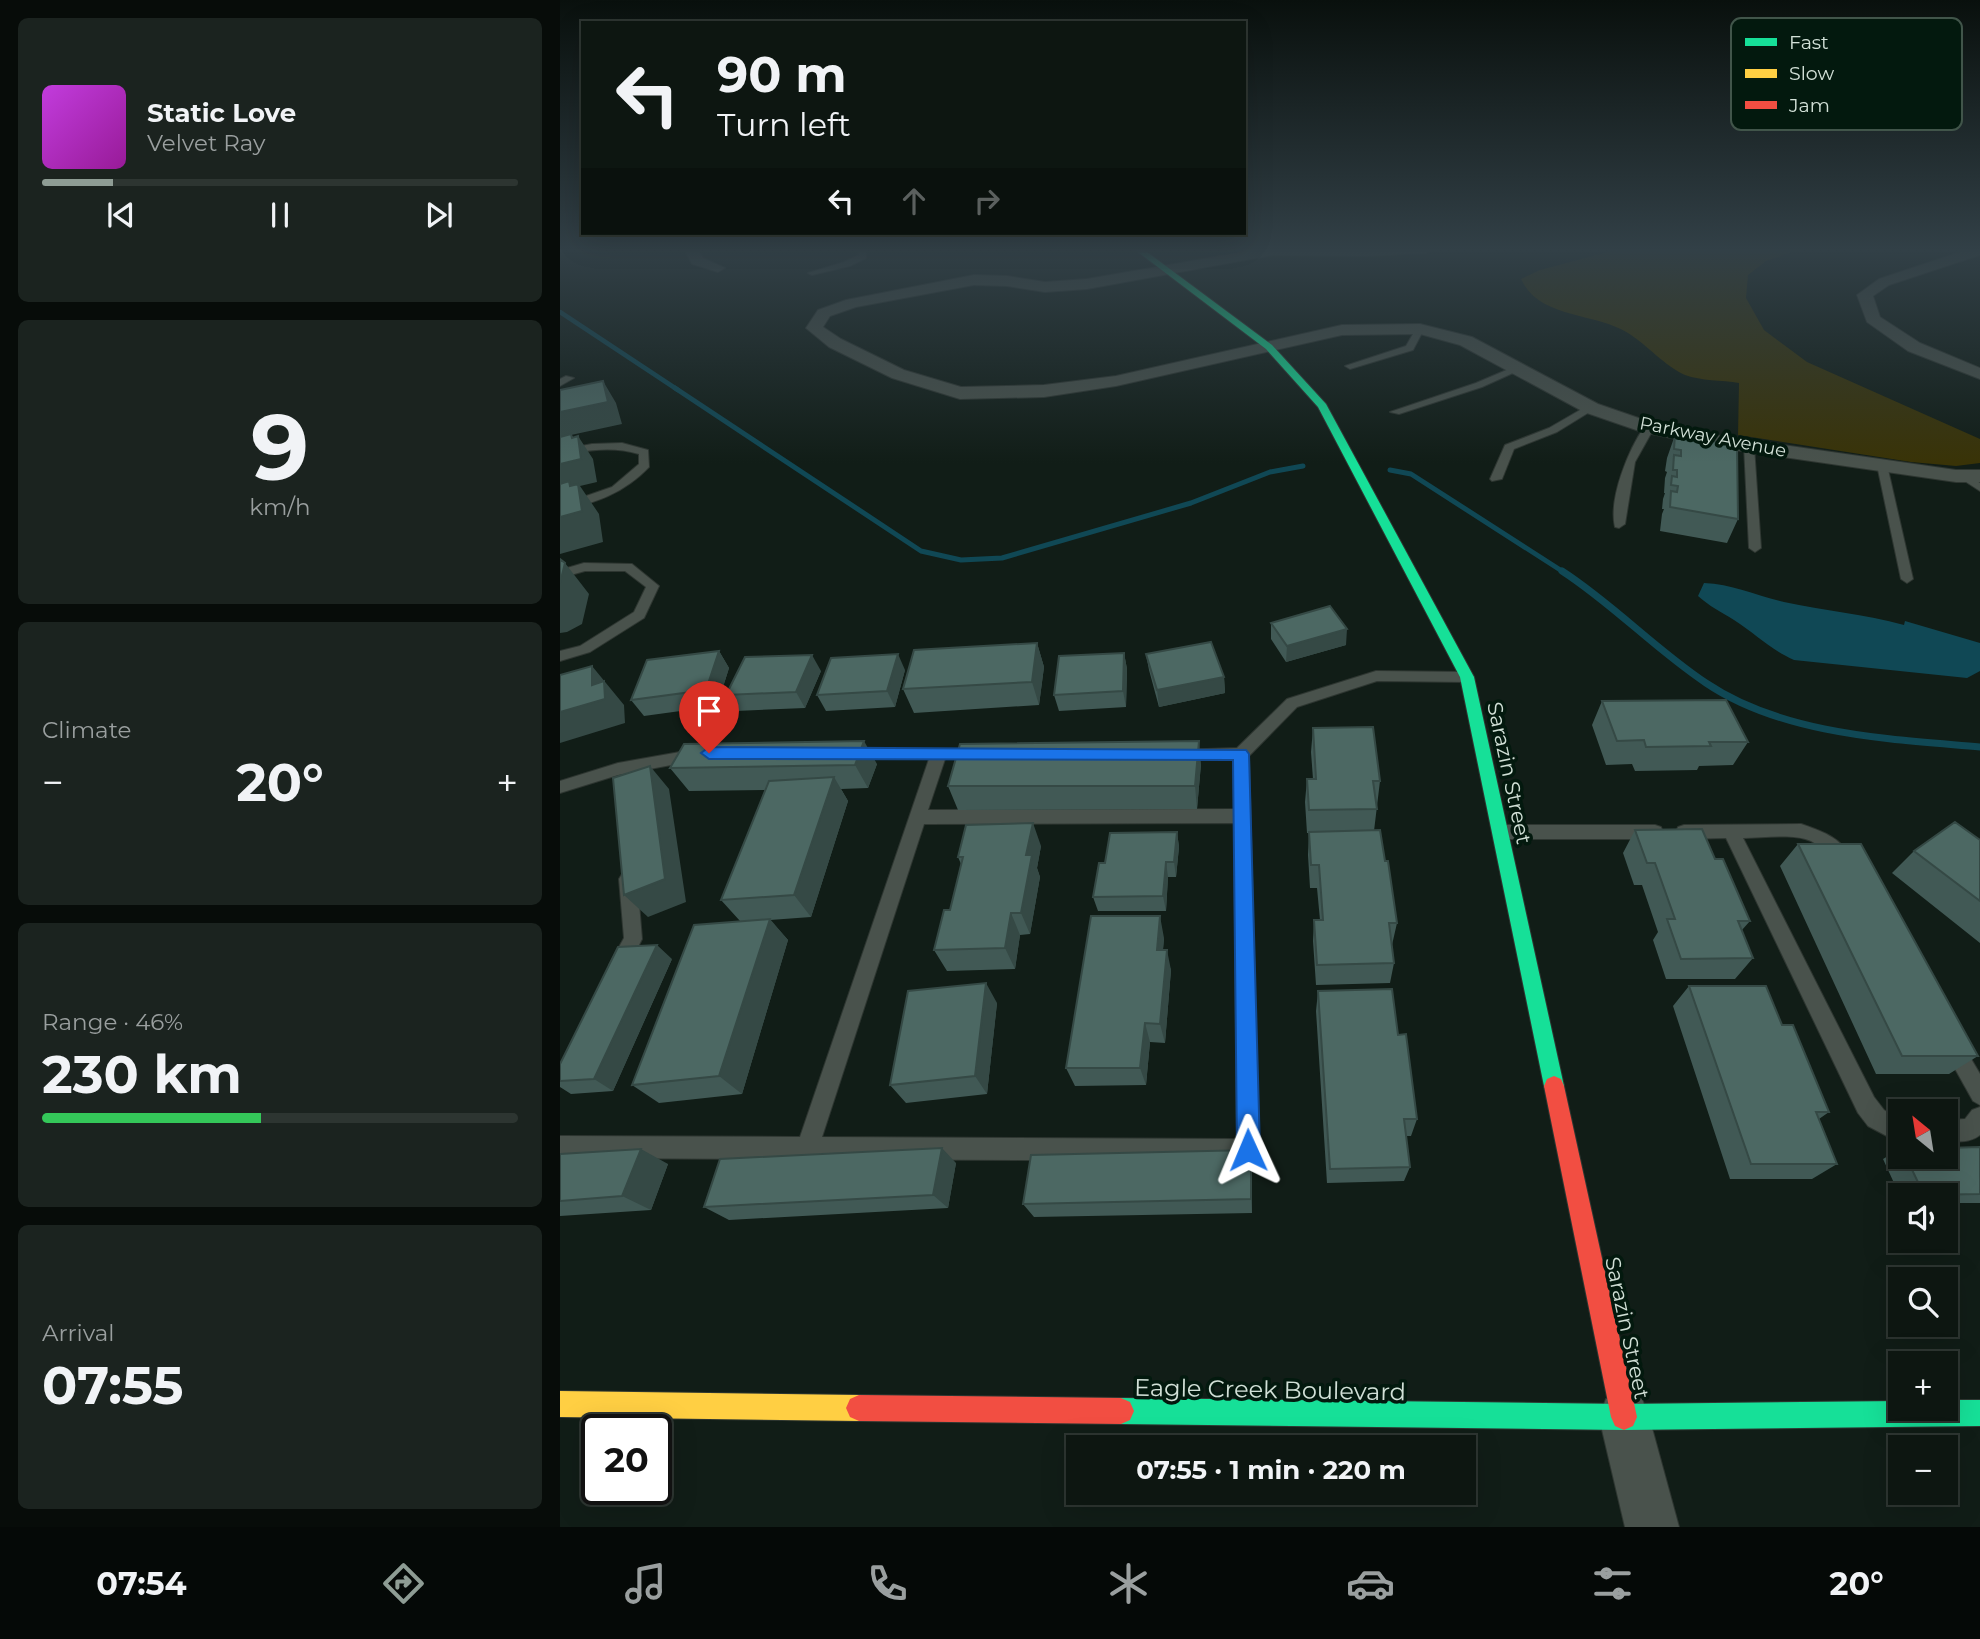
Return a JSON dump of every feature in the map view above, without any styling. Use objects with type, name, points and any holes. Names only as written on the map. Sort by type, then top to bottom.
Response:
[{"type":"street","name":"Parkway Avenue","points":[[819,320],[814,328],[835,342],[898,374],[960,393],[1044,391],[1115,381],[1342,330],[1420,329],[1466,341],[1591,408],[1649,428],[1749,446],[1972,476]]},
{"type":"street","name":"Sarazin Street","points":[[1234,320],[1269,347],[1322,406],[1467,677],[1624,1417]]},
{"type":"street","points":[[1875,320],[1914,347],[1980,374]]},
{"type":"street","name":"Eagle Creek Boulevard","points":[[560,1404],[1624,1417],[1980,1413]]},
{"type":"street","points":[[1624,1417],[1652,1527]]},
{"type":"lane","points":[[1350,366],[1410,348],[1420,329]]},
{"type":"lane","points":[[1395,412],[1479,385],[1520,368]]},
{"type":"lane","points":[[1496,479],[1509,447],[1513,444],[1560,427],[1591,408]]},
{"type":"lane","points":[[1619,524],[1629,460],[1636,444],[1649,428]]},
{"type":"lane","points":[[560,453],[621,444],[644,452],[645,465],[629,482],[612,493],[560,508]]},
{"type":"lane","points":[[1749,446],[1755,548]]},
{"type":"lane","points":[[1882,465],[1907,579]]},
{"type":"lane","points":[[1972,476],[1980,488]]},
{"type":"lane","points":[[560,574],[584,568],[628,567],[653,586],[639,615],[584,649],[560,656]]},
{"type":"lane","points":[[1158,754],[1241,754],[1292,703],[1376,676],[1467,677]]},
{"type":"lane","points":[[560,787],[709,753]]},
{"type":"lane","points":[[831,753],[994,753]]},
{"type":"lane","points":[[807,1148],[939,753]]},
{"type":"lane","points":[[560,1147],[1248,1150],[1241,754]]},
{"type":"lane","points":[[919,817],[1242,816]]},
{"type":"lane","points":[[1731,831],[1866,1105],[1876,1118],[1888,1125]]},
{"type":"lane","points":[[1500,832],[1801,831],[1819,837],[1838,851],[1851,874]]},
{"type":"lane","points":[[609,986],[633,939],[626,860]]},
{"type":"lane","points":[[1946,1036],[1980,1094]]},
{"type":"lane","points":[[1958,1130],[1970,1130],[1980,1118]]},
{"type":"shaded area","points":[[1597,320],[1759,320],[1764,330],[1807,362],[1980,439],[1980,463],[1956,466],[1911,462],[1738,435],[1739,383],[1685,375],[1628,333]]},
{"type":"water","points":[[1704,583],[1784,602],[1904,625],[1905,621],[1980,643],[1980,671],[1967,678],[1794,660],[1702,600],[1698,596]]},
{"type":"building","points":[[603,381],[608,402],[560,412],[560,390]]},
{"type":"building","points":[[571,434],[572,438],[578,436],[581,459],[560,464],[560,437]]},
{"type":"building","points":[[1675,435],[1737,445],[1738,519],[1670,507],[1671,491],[1677,492],[1678,486],[1671,485],[1672,476],[1677,477],[1677,470],[1673,470],[1674,455],[1681,456],[1681,450],[1674,449]]},
{"type":"building","points":[[569,481],[570,486],[578,484],[582,511],[560,517],[560,484]]},
{"type":"building","points":[[560,559],[565,563],[560,583]]},
{"type":"building","points":[[1330,606],[1347,629],[1287,646],[1271,623]]},
{"type":"building","points":[[1211,642],[1224,677],[1157,690],[1146,654]]},
{"type":"building","points":[[1037,643],[1032,682],[903,689],[914,650]]},
{"type":"building","points":[[719,651],[706,690],[631,700],[647,660]]},
{"type":"building","points":[[1124,653],[1123,691],[1054,695],[1059,656]]},
{"type":"building","points":[[898,654],[887,691],[817,695],[831,658]]},
{"type":"building","points":[[812,655],[796,692],[726,695],[745,657]]},
{"type":"building","points":[[592,666],[592,685],[604,681],[605,699],[560,712],[560,675]]},
{"type":"building","points":[[1726,700],[1748,742],[1709,742],[1711,746],[1646,747],[1644,740],[1617,741],[1602,701]]},
{"type":"building","points":[[1373,727],[1380,781],[1373,781],[1377,809],[1309,810],[1307,779],[1316,779],[1313,728]]},
{"type":"building","points":[[864,741],[855,765],[670,768],[684,744]]},
{"type":"building","points":[[1199,741],[1195,786],[948,786],[960,744]]},
{"type":"building","points":[[650,766],[665,879],[624,895],[613,778]]},
{"type":"building","points":[[834,777],[794,895],[721,900],[769,781]]},
{"type":"building","points":[[1955,822],[1980,840],[1980,901],[1914,851]]},
{"type":"building","points":[[1033,823],[1026,855],[1032,855],[1021,913],[1011,913],[1005,948],[934,950],[944,910],[950,910],[963,857],[958,857],[966,825]]},
{"type":"building","points":[[1702,829],[1715,859],[1723,859],[1750,921],[1738,921],[1753,958],[1681,959],[1667,919],[1675,919],[1655,863],[1647,863],[1635,830]]},
{"type":"building","points":[[1380,830],[1385,861],[1388,861],[1397,923],[1389,923],[1394,963],[1317,965],[1314,920],[1323,920],[1319,865],[1311,865],[1309,832]]},
{"type":"building","points":[[1177,832],[1174,862],[1166,862],[1163,896],[1093,897],[1099,863],[1105,863],[1110,833]]},
{"type":"building","points":[[1798,844],[1861,844],[1978,1056],[1902,1056]]},
{"type":"building","points":[[1091,916],[1160,916],[1157,950],[1167,950],[1160,1024],[1145,1023],[1140,1068],[1066,1068]]},
{"type":"building","points":[[770,919],[719,1076],[632,1085],[694,925]]},
{"type":"building","points":[[657,945],[594,1079],[560,1081],[560,1064],[618,947]]},
{"type":"building","points":[[986,983],[975,1076],[890,1085],[908,991]]},
{"type":"building","points":[[1689,986],[1766,986],[1782,1025],[1793,1025],[1829,1112],[1816,1112],[1837,1164],[1751,1164]]},
{"type":"building","points":[[1392,989],[1398,1035],[1406,1034],[1417,1119],[1404,1119],[1410,1167],[1330,1169],[1318,991]]},
{"type":"building","points":[[1980,1147],[1980,1194],[1958,1194],[1958,1183],[1918,1183],[1912,1169],[1958,1169],[1958,1148]]},
{"type":"building","points":[[942,1148],[933,1195],[704,1207],[720,1159]]},
{"type":"building","points":[[641,1149],[622,1196],[560,1201],[560,1154]]},
{"type":"building","points":[[1251,1150],[1251,1199],[1023,1204],[1031,1155]]},
{"type":"waterway","points":[[572,320],[678,390]]},
{"type":"waterway","points":[[675,388],[921,551],[961,560],[1002,558],[1191,503],[1270,472],[1303,466]]},
{"type":"waterway","points":[[1390,470],[1411,474],[1564,572]]},
{"type":"waterway","points":[[1564,572],[1687,670],[1736,700],[1769,714],[1803,724],[1874,737],[1980,747]]},
{"type":"traffic: fast","points":[[1233,320],[1269,347],[1322,406],[1467,677],[1554,1086]]},
{"type":"traffic: fast","points":[[1121,1411],[1624,1417],[1980,1413]]},
{"type":"traffic: slow","points":[[560,1404],[859,1408]]},
{"type":"traffic: jam","points":[[1554,1086],[1624,1417]]},
{"type":"traffic: jam","points":[[859,1408],[1121,1411]]},
{"type":"route","points":[[709,753],[1241,754],[1248,1150]]}]
